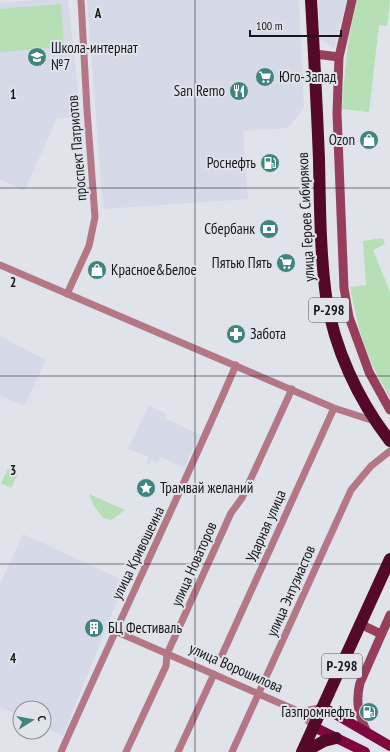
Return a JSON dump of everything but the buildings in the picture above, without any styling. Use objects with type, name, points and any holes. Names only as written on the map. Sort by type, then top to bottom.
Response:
[{"type":"highway","name":"улица Героев Сибиряков","points":[[312,0],[322,252],[326,297],[335,336],[347,369],[374,421],[390,441]]},
{"type":"highway","name":"Р-298","points":[[303,752],[390,559]]},
{"type":"highway","points":[[303,752],[324,741],[336,738]]},
{"type":"main road","points":[[323,708],[390,746]]},
{"type":"main road","name":"улица Ворошилова","points":[[314,727],[362,751]]},
{"type":"street","name":"проспект Патриотов","points":[[67,294],[89,246],[95,217],[95,201],[86,106],[81,0]]},
{"type":"street","points":[[352,0],[339,57],[338,165],[344,288],[349,317],[369,372],[390,410]]},
{"type":"street","points":[[314,54],[339,57]]},
{"type":"street","points":[[0,265],[334,408],[374,421]]},
{"type":"street","name":"улица Кривошеина","points":[[61,752],[115,632],[187,479],[236,365]]},
{"type":"street","name":"улица Новаторов","points":[[126,752],[166,666],[167,654],[232,513],[242,498],[292,389]]},
{"type":"street","name":"Ударная улица","points":[[222,655],[334,408]]},
{"type":"street","name":"улица Энтузиастов","points":[[232,752],[351,490],[371,466],[390,451]]},
{"type":"street","points":[[368,734],[359,717],[357,694],[360,683],[390,615]]},
{"type":"street","points":[[360,624],[381,634]]},
{"type":"street","name":"улица Ворошилова","points":[[115,632],[300,712],[314,727]]},
{"type":"street","points":[[178,752],[214,674]]},
{"type":"street","points":[[300,712],[323,708]]},
{"type":"shaded area","name":"Школа-интернат №7","points":[[35,0],[68,0],[81,116],[57,119],[24,191],[0,179],[0,3]]},
{"type":"shaded area","points":[[87,0],[299,0],[304,108],[288,128],[243,131],[248,199],[103,209]]},
{"type":"shaded area","points":[[318,0],[347,0],[334,48],[320,39]]},
{"type":"shaded area","points":[[0,336],[46,360],[24,406],[0,395]]},
{"type":"shaded area","points":[[149,405],[167,414],[165,418],[200,435],[184,468],[161,457],[158,463],[153,460],[150,465],[146,463],[149,457],[128,449]]},
{"type":"shaded area","points":[[23,534],[125,581],[63,736],[52,731],[52,700],[12,700],[12,712],[0,707],[0,584]]},
{"type":"green space","points":[[357,0],[390,0],[387,26],[379,25],[369,112],[342,109],[345,68]]},
{"type":"green space","points":[[61,4],[64,47],[0,52],[0,9]]},
{"type":"green space","points":[[383,238],[385,244],[373,250],[390,292],[390,397],[375,370],[364,344],[356,317],[350,287],[366,285],[363,241]]},
{"type":"green space","points":[[8,469],[18,474],[11,488],[1,483]]},
{"type":"green space","points":[[89,494],[125,510],[111,520],[103,518],[94,506]]},
{"type":"place","name":"Школа-интернат №7","points":[[37,57]]},
{"type":"place","name":"Юго-Запад","points":[[265,77]]},
{"type":"place","name":"San Remo","points":[[239,91]]},
{"type":"place","name":"Ozon","points":[[369,140]]},
{"type":"place","name":"Роснефть","points":[[270,163]]},
{"type":"place","name":"Сбербанк","points":[[269,229]]},
{"type":"place","name":"Пятью Пять","points":[[286,263]]},
{"type":"place","name":"Красное&Белое","points":[[97,270]]},
{"type":"place","name":"Забота","points":[[236,334]]},
{"type":"place","name":"Трамвай желаний","points":[[146,488]]},
{"type":"place","name":"БЦ Фестиваль","points":[[94,628]]},
{"type":"place","name":"Газпромнефть","points":[[369,712]]}]
